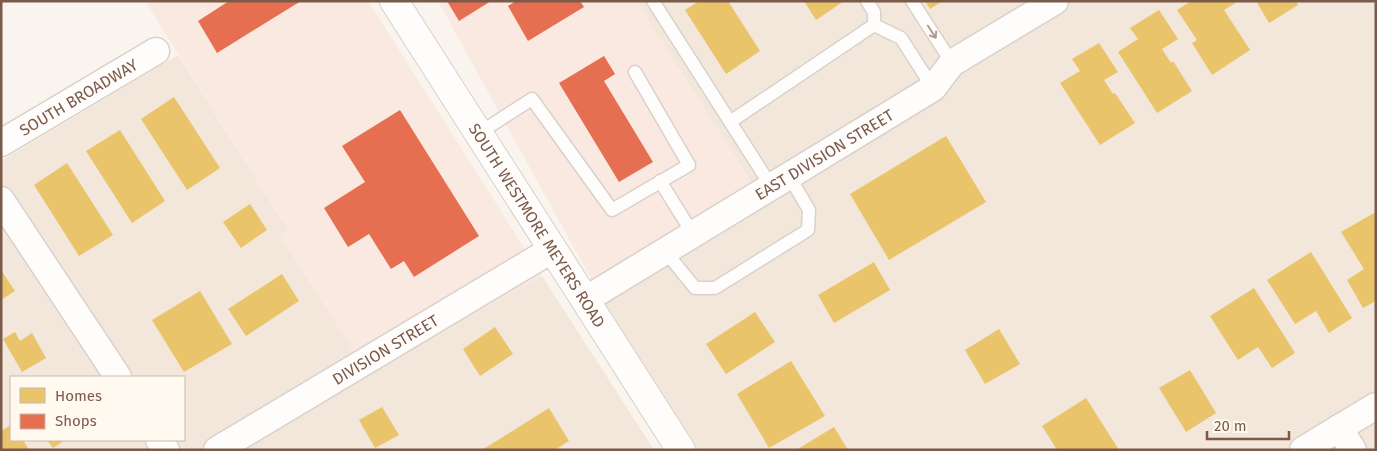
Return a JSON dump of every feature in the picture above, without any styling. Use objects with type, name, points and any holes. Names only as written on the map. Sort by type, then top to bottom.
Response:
[{"type":"street","name":"SOUTH WESTMORE MEYERS ROAD","points":[[394,1],[681,450]]},
{"type":"street","name":"EAST DIVISION STREET","points":[[585,300],[934,88],[952,63],[1055,1]]},
{"type":"street","name":"SOUTH BROADWAY","points":[[1,143],[156,51]]},
{"type":"street","points":[[1,200],[117,376]]},
{"type":"street","name":"DIVISION STREET","points":[[217,450],[552,248]]},
{"type":"street","points":[[1303,450],[1376,406]]},
{"type":"street","points":[[1339,428],[1353,450]]},
{"type":"lane","points":[[653,1],[730,122],[780,181],[809,210],[808,230],[715,288],[695,288],[665,251]]},
{"type":"lane","points":[[867,1],[874,12],[874,25]]},
{"type":"lane","points":[[912,1],[952,63]]},
{"type":"lane","points":[[730,122],[874,25]]},
{"type":"lane","points":[[874,25],[901,38],[934,88]]},
{"type":"lane","points":[[479,134],[532,99],[612,210],[689,164],[635,72]]},
{"type":"lane","points":[[660,181],[693,234]]},
{"type":"shaded area","points":[[152,1],[368,1],[542,276],[367,372],[279,235],[288,230],[147,4]]},
{"type":"shaded area","points":[[438,1],[636,1],[766,206],[604,302]]},
{"type":"shaded area","points":[[636,1],[1376,1],[1376,450],[698,450],[604,302],[766,206]]},
{"type":"shaded area","points":[[178,55],[288,230],[280,235],[367,371],[542,276],[654,450],[1,450],[1,161]]},
{"type":"building: Homes","points":[[699,1],[728,1],[760,51],[726,74],[685,10]]},
{"type":"building: Homes","points":[[804,1],[844,1],[816,20]]},
{"type":"building: Homes","points":[[925,1],[943,1],[930,9]]},
{"type":"building: Homes","points":[[1191,1],[1233,1],[1235,3],[1224,10],[1250,50],[1212,75],[1192,43],[1197,40],[1177,10]]},
{"type":"building: Homes","points":[[1256,1],[1296,1],[1298,5],[1269,23]]},
{"type":"building: Homes","points":[[1159,10],[1178,39],[1162,49],[1171,63],[1173,61],[1192,91],[1157,113],[1118,52],[1138,39],[1130,28]]},
{"type":"building: Homes","points":[[1099,43],[1118,72],[1104,80],[1135,123],[1100,145],[1060,83],[1080,71],[1072,59]]},
{"type":"building: Homes","points":[[174,97],[220,168],[187,190],[141,119]]},
{"type":"building: Homes","points":[[120,130],[165,201],[132,223],[86,151]]},
{"type":"building: Homes","points":[[946,136],[986,202],[889,260],[850,194]]},
{"type":"building: Homes","points":[[67,163],[113,235],[79,256],[34,185]]},
{"type":"building: Homes","points":[[250,204],[267,230],[241,248],[223,222]]},
{"type":"building: Homes","points":[[1374,213],[1376,216],[1376,301],[1363,308],[1347,280],[1364,269],[1341,232]]},
{"type":"building: Homes","points":[[1311,252],[1352,318],[1329,333],[1316,311],[1295,324],[1267,280]]},
{"type":"building: Homes","points":[[874,262],[890,290],[834,323],[818,295]]},
{"type":"building: Homes","points":[[1,270],[15,291],[1,300]]},
{"type":"building: Homes","points":[[282,274],[299,301],[246,336],[228,309]]},
{"type":"building: Homes","points":[[1254,288],[1295,353],[1272,368],[1258,347],[1238,360],[1210,316]]},
{"type":"building: Homes","points":[[200,291],[232,344],[184,372],[152,320]]},
{"type":"building: Homes","points":[[755,312],[775,342],[726,374],[706,344]]},
{"type":"building: Homes","points":[[495,327],[513,354],[480,376],[463,349]]},
{"type":"building: Homes","points":[[999,329],[1020,364],[985,384],[965,350]]},
{"type":"building: Homes","points":[[15,332],[20,341],[32,333],[46,358],[22,372],[3,339]]},
{"type":"building: Homes","points":[[791,361],[825,416],[769,448],[737,394]]},
{"type":"building: Homes","points":[[1190,370],[1216,413],[1186,432],[1159,388]]},
{"type":"building: Homes","points":[[1086,398],[1119,450],[1057,450],[1042,426]]},
{"type":"building: Homes","points":[[382,407],[399,435],[375,448],[359,420]]},
{"type":"building: Homes","points":[[549,408],[569,441],[555,450],[482,450]]},
{"type":"building: Homes","points":[[10,426],[10,441],[24,441],[29,450],[1,450],[1,431]]},
{"type":"building: Homes","points":[[834,427],[848,450],[796,450]]},
{"type":"building: Homes","points":[[48,441],[64,441],[53,448]]},
{"type":"building: Shops","points":[[229,1],[301,1],[217,53],[198,21]]},
{"type":"building: Shops","points":[[447,1],[491,1],[459,21]]},
{"type":"building: Shops","points":[[516,1],[580,1],[584,7],[528,41],[508,6]]},
{"type":"building: Shops","points":[[604,56],[615,74],[604,81],[653,162],[619,182],[559,83]]},
{"type":"building: Shops","points":[[400,110],[479,236],[414,277],[404,261],[391,269],[369,234],[348,247],[324,208],[365,182],[342,146]]}]
